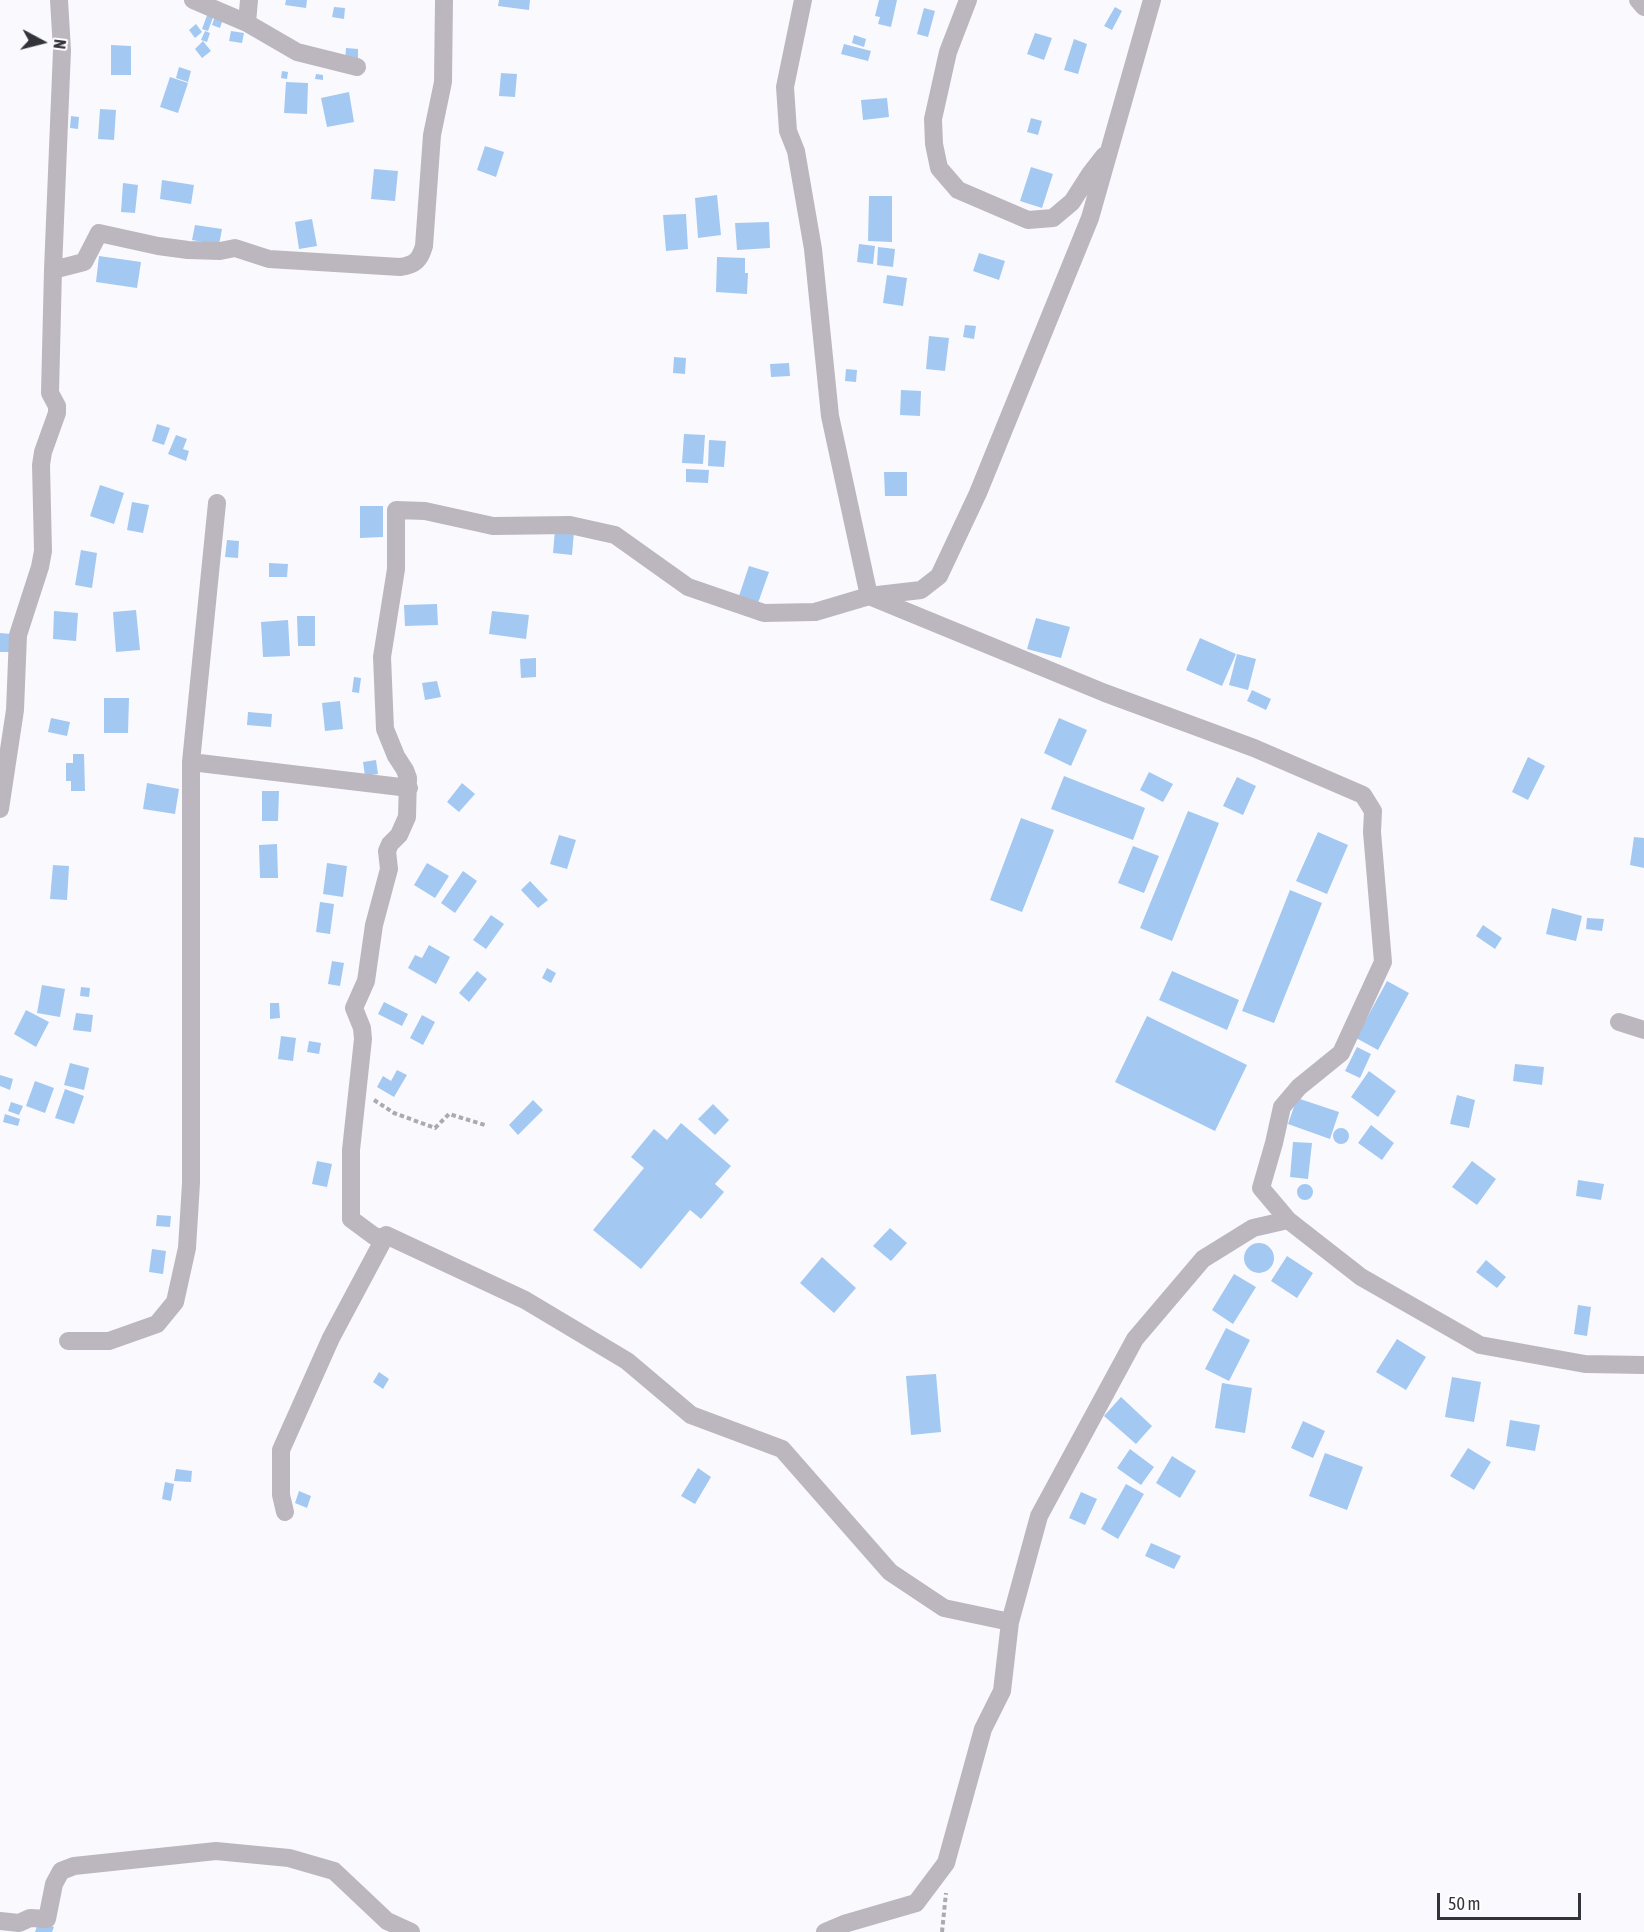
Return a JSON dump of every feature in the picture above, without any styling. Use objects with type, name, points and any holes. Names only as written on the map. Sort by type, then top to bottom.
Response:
[{"type":"street","points":[[0,809],[15,710],[18,635],[40,567],[42,551],[41,465],[43,452],[57,412],[57,406],[50,393],[52,270],[62,50],[59,0]]},
{"type":"street","points":[[193,0],[246,23],[297,52],[357,68]]},
{"type":"street","points":[[246,23],[249,0]]},
{"type":"street","points":[[52,270],[84,262],[99,233],[188,250],[235,248],[269,258],[292,261],[411,266],[420,258],[424,246],[432,135],[443,82],[444,0]]},
{"type":"street","points":[[803,0],[785,87],[788,131],[796,151],[813,249],[830,416],[869,596]]},
{"type":"street","points":[[968,0],[948,52],[933,119],[934,144],[939,168],[958,190],[1028,220],[1053,218],[1072,202],[1108,152]]},
{"type":"street","points":[[384,1238],[374,1236],[351,1219],[351,1150],[363,1033],[354,1008],[366,981],[375,918],[389,869],[387,851],[404,826],[407,817],[409,788],[405,770],[396,756],[385,729],[382,657],[396,569],[396,510],[425,511],[493,526],[570,525],[615,536],[688,587],[764,613],[815,612],[869,596],[921,590],[939,576],[978,493],[1056,306],[1090,218],[1152,0]]},
{"type":"street","points":[[1638,0],[1644,7]]},
{"type":"street","points":[[68,1341],[110,1341],[157,1324],[176,1302],[187,1248],[191,1183],[190,762],[217,503]]},
{"type":"street","points":[[869,596],[1125,701],[1244,744],[1363,795],[1373,811],[1372,832],[1383,962],[1341,1053],[1299,1087],[1282,1107],[1261,1188],[1288,1220],[1361,1277],[1480,1346],[1585,1364],[1644,1365]]},
{"type":"street","points":[[190,762],[409,788]]},
{"type":"street","points":[[1619,1022],[1644,1030]]},
{"type":"street","points":[[825,1932],[844,1924],[916,1903],[946,1863],[983,1729],[1002,1691],[1010,1622],[1039,1516],[1135,1339],[1203,1259],[1253,1228],[1288,1220]]},
{"type":"street","points":[[285,1512],[281,1495],[281,1450],[331,1338],[386,1235],[525,1300],[627,1361],[691,1415],[782,1449],[890,1572],[944,1608],[1010,1622]]},
{"type":"street","points":[[0,1921],[19,1923],[30,1918],[47,1919],[54,1884],[61,1871],[74,1866],[216,1851],[289,1858],[334,1871],[387,1921],[411,1932]]},
{"type":"path","points":[[358,1090],[394,1113],[435,1128],[449,1114],[485,1125]]},
{"type":"building","points":[[286,0],[307,0],[306,8],[285,5]]},
{"type":"building","points":[[499,0],[530,0],[529,10],[498,6]]},
{"type":"building","points":[[879,0],[897,0],[891,27],[878,24],[880,17],[875,16]]},
{"type":"building","points":[[334,7],[345,8],[344,19],[332,17]]},
{"type":"building","points":[[1115,7],[1122,11],[1112,30],[1104,26]]},
{"type":"building","points":[[924,8],[935,11],[928,37],[917,34]]},
{"type":"building","points":[[209,10],[215,12],[208,31],[202,29]]},
{"type":"building","points":[[215,16],[223,19],[220,28],[212,25]]},
{"type":"building","points":[[196,24],[202,32],[195,38],[189,30]]},
{"type":"building","points":[[205,31],[210,33],[207,42],[201,40]]},
{"type":"building","points":[[231,31],[244,33],[242,43],[229,41]]},
{"type":"building","points":[[1035,33],[1052,38],[1044,60],[1027,54]]},
{"type":"building","points":[[854,35],[866,39],[864,47],[852,43]]},
{"type":"building","points":[[1074,39],[1087,44],[1078,74],[1064,70]]},
{"type":"building","points":[[203,41],[211,51],[202,58],[195,49]]},
{"type":"building","points":[[844,44],[871,51],[868,61],[841,54]]},
{"type":"building","points":[[111,45],[131,46],[131,75],[111,75]]},
{"type":"building","points":[[346,48],[358,49],[358,61],[345,61]]},
{"type":"building","points":[[179,67],[191,71],[188,82],[176,78]]},
{"type":"building","points":[[282,71],[288,72],[287,79],[281,78]]},
{"type":"building","points":[[501,73],[517,74],[515,97],[499,96]]},
{"type":"building","points":[[316,74],[323,75],[323,80],[315,79]]},
{"type":"building","points":[[170,77],[188,83],[178,113],[160,107]]},
{"type":"building","points":[[286,82],[308,83],[307,114],[284,113]]},
{"type":"building","points":[[349,92],[354,122],[327,127],[321,98]]},
{"type":"building","points":[[887,98],[889,117],[863,120],[861,100]]},
{"type":"building","points":[[100,109],[116,110],[114,140],[98,139]]},
{"type":"building","points":[[71,116],[79,117],[78,129],[70,128]]},
{"type":"building","points":[[1031,118],[1042,121],[1038,135],[1027,132]]},
{"type":"building","points":[[485,146],[504,152],[496,177],[477,170]]},
{"type":"building","points":[[1031,167],[1053,174],[1042,208],[1020,201]]},
{"type":"building","points":[[374,169],[398,171],[395,201],[371,199]]},
{"type":"building","points":[[162,180],[194,185],[191,204],[160,199]]},
{"type":"building","points":[[123,183],[138,185],[135,213],[121,212]]},
{"type":"building","points":[[717,195],[721,235],[698,238],[695,198]]},
{"type":"building","points":[[869,196],[892,196],[892,242],[868,241]]},
{"type":"building","points":[[686,214],[688,249],[666,251],[663,215]]},
{"type":"building","points":[[312,219],[317,246],[299,249],[295,222]]},
{"type":"building","points":[[769,222],[770,248],[737,250],[735,223]]},
{"type":"building","points":[[195,225],[222,229],[219,245],[192,240]]},
{"type":"building","points":[[859,244],[875,246],[873,264],[857,262]]},
{"type":"building","points":[[878,247],[895,249],[893,267],[877,265]]},
{"type":"building","points":[[979,253],[1005,261],[999,280],[973,271]]},
{"type":"building","points":[[99,256],[141,262],[137,288],[96,282]]},
{"type":"building","points":[[717,257],[745,258],[745,273],[748,273],[747,294],[716,292]]},
{"type":"building","points":[[887,275],[907,278],[903,306],[883,303]]},
{"type":"building","points":[[965,325],[976,326],[974,339],[963,337]]},
{"type":"building","points":[[929,336],[949,338],[945,371],[926,369]]},
{"type":"building","points":[[674,357],[686,358],[685,374],[673,373]]},
{"type":"building","points":[[789,363],[790,376],[771,377],[770,364]]},
{"type":"building","points":[[846,369],[857,370],[856,382],[845,381]]},
{"type":"building","points":[[901,390],[921,391],[920,416],[900,415]]},
{"type":"building","points":[[157,424],[170,428],[164,445],[152,441]]},
{"type":"building","points":[[684,434],[705,435],[703,464],[682,463]]},
{"type":"building","points":[[176,435],[187,439],[183,449],[189,451],[186,461],[168,454]]},
{"type":"building","points":[[709,440],[726,441],[724,467],[708,466]]},
{"type":"building","points":[[686,469],[709,470],[708,483],[686,482]]},
{"type":"building","points":[[884,472],[907,472],[907,496],[885,496]]},
{"type":"building","points":[[100,485],[124,493],[114,524],[90,516]]},
{"type":"building","points":[[132,502],[149,505],[143,533],[127,530]]},
{"type":"building","points":[[360,506],[383,506],[383,537],[360,538]]},
{"type":"building","points":[[555,530],[574,532],[572,555],[553,553]]},
{"type":"building","points":[[227,540],[239,541],[238,558],[225,557]]},
{"type":"building","points":[[81,550],[97,553],[92,588],[75,585]]},
{"type":"building","points":[[269,563],[288,564],[287,577],[269,577]]},
{"type":"building","points":[[749,566],[769,572],[758,603],[739,596]]},
{"type":"building","points":[[437,604],[438,625],[405,626],[404,605]]},
{"type":"building","points":[[136,610],[140,650],[116,652],[113,612]]},
{"type":"building","points":[[54,611],[78,613],[76,641],[53,639]]},
{"type":"building","points":[[492,611],[529,615],[526,639],[489,634]]},
{"type":"building","points":[[297,616],[315,616],[315,646],[298,646]]},
{"type":"building","points":[[1036,618],[1070,627],[1061,658],[1027,649]]},
{"type":"building","points":[[288,620],[290,656],[263,657],[261,622]]},
{"type":"building","points":[[0,633],[11,634],[10,652],[0,652]]},
{"type":"building","points":[[1200,638],[1236,654],[1222,686],[1186,670]]},
{"type":"building","points":[[1237,654],[1256,659],[1248,690],[1229,685]]},
{"type":"building","points":[[536,658],[536,677],[521,678],[520,659]]},
{"type":"building","points":[[354,677],[361,678],[359,693],[352,692]]},
{"type":"building","points":[[437,681],[441,697],[425,700],[422,683]]},
{"type":"building","points":[[1252,690],[1271,699],[1266,710],[1247,701]]},
{"type":"building","points":[[104,698],[129,698],[128,733],[104,733]]},
{"type":"building","points":[[340,701],[343,729],[325,731],[322,703]]},
{"type":"building","points":[[248,712],[272,714],[271,727],[247,725]]},
{"type":"building","points":[[51,718],[70,722],[67,736],[48,732]]},
{"type":"building","points":[[1059,718],[1087,730],[1071,766],[1044,753]]},
{"type":"building","points":[[73,754],[84,754],[85,791],[71,791],[71,781],[66,781],[66,763],[73,763]]},
{"type":"building","points":[[1528,757],[1545,766],[1528,800],[1512,792]]},
{"type":"building","points":[[376,760],[378,774],[365,776],[363,762]]},
{"type":"building","points":[[1149,772],[1173,784],[1163,802],[1140,790]]},
{"type":"building","points":[[1064,776],[1145,808],[1133,840],[1051,809]]},
{"type":"building","points":[[1237,777],[1256,786],[1243,815],[1223,806]]},
{"type":"building","points":[[147,783],[179,789],[175,814],[143,809]]},
{"type":"building","points":[[462,783],[475,794],[459,812],[447,802]]},
{"type":"building","points":[[262,791],[279,791],[278,821],[262,821]]},
{"type":"building","points":[[1188,811],[1219,823],[1172,941],[1140,928]]},
{"type":"building","points":[[1021,818],[1054,830],[1022,912],[990,900]]},
{"type":"building","points":[[1318,832],[1348,845],[1327,894],[1296,881]]},
{"type":"building","points":[[559,835],[576,840],[567,869],[550,864]]},
{"type":"building","points":[[1634,837],[1644,838],[1644,868],[1630,865]]},
{"type":"building","points":[[277,844],[278,878],[260,878],[259,845]]},
{"type":"building","points":[[1133,846],[1159,856],[1144,893],[1118,883]]},
{"type":"building","points":[[327,863],[347,866],[343,897],[323,894]]},
{"type":"building","points":[[427,863],[449,876],[435,898],[414,885]]},
{"type":"building","points":[[53,865],[69,866],[67,900],[50,899]]},
{"type":"building","points":[[463,871],[477,881],[455,913],[441,903]]},
{"type":"building","points":[[530,881],[548,900],[538,908],[521,890]]},
{"type":"building","points":[[1290,890],[1322,903],[1274,1023],[1242,1011]]},
{"type":"building","points":[[320,902],[334,904],[330,934],[316,932]]},
{"type":"building","points":[[1552,908],[1582,916],[1576,941],[1546,934]]},
{"type":"building","points":[[491,915],[504,924],[486,949],[473,940]]},
{"type":"building","points":[[1587,918],[1604,919],[1602,931],[1586,929]]},
{"type":"building","points":[[1483,925],[1502,938],[1495,949],[1476,936]]},
{"type":"building","points":[[429,945],[450,957],[436,984],[408,968],[415,955],[422,958]]},
{"type":"building","points":[[332,961],[344,963],[340,986],[328,984]]},
{"type":"building","points":[[547,968],[556,973],[551,983],[542,978]]},
{"type":"building","points":[[477,971],[487,979],[469,1002],[459,993]]},
{"type":"building","points":[[1172,971],[1239,1000],[1227,1030],[1159,1000]]},
{"type":"building","points":[[1387,981],[1409,993],[1378,1050],[1356,1038]]},
{"type":"building","points":[[42,985],[65,989],[60,1017],[37,1013]]},
{"type":"building","points":[[81,987],[90,988],[89,997],[80,996]]},
{"type":"building","points":[[384,1002],[408,1014],[402,1026],[378,1014]]},
{"type":"building","points":[[270,1003],[279,1003],[280,1018],[270,1019]]},
{"type":"building","points":[[26,1010],[49,1022],[36,1047],[14,1034]]},
{"type":"building","points":[[76,1013],[93,1015],[91,1032],[73,1030]]},
{"type":"building","points":[[422,1015],[435,1022],[423,1045],[410,1038]]},
{"type":"building","points":[[1147,1016],[1247,1065],[1215,1131],[1115,1082]]},
{"type":"building","points":[[281,1036],[296,1038],[293,1061],[278,1059]]},
{"type":"building","points":[[309,1041],[321,1043],[319,1054],[307,1052]]},
{"type":"building","points":[[1357,1047],[1371,1054],[1360,1078],[1345,1071]]},
{"type":"building","points":[[70,1063],[89,1068],[84,1090],[64,1085]]},
{"type":"building","points":[[1515,1064],[1544,1067],[1542,1085],[1513,1081]]},
{"type":"building","points":[[397,1070],[407,1075],[394,1097],[377,1087],[383,1076],[391,1081]]},
{"type":"building","points":[[1369,1071],[1396,1091],[1378,1117],[1351,1097]]},
{"type":"building","points":[[0,1075],[13,1079],[10,1090],[0,1086]]},
{"type":"building","points":[[35,1081],[54,1088],[45,1113],[26,1106]]},
{"type":"building","points":[[65,1089],[84,1096],[74,1124],[55,1118]]},
{"type":"building","points":[[1457,1095],[1475,1100],[1469,1128],[1450,1124]]},
{"type":"building","points":[[1297,1098],[1339,1112],[1330,1139],[1288,1124]]},
{"type":"building","points":[[533,1100],[543,1110],[518,1135],[509,1125]]},
{"type":"building","points":[[11,1102],[23,1106],[19,1115],[8,1111]]},
{"type":"building","points":[[713,1104],[729,1120],[715,1135],[698,1119]]},
{"type":"building","points":[[5,1114],[20,1119],[18,1126],[3,1122]]},
{"type":"building","points":[[681,1123],[731,1166],[715,1184],[724,1192],[701,1219],[690,1210],[641,1269],[593,1230],[644,1168],[631,1157],[654,1129],[667,1140]]},
{"type":"building","points":[[1371,1125],[1394,1143],[1382,1160],[1358,1143]]},
{"type":"building","points":[[1338,1128],[1344,1128],[1349,1136],[1347,1142],[1338,1144],[1333,1139],[1333,1133]]},
{"type":"building","points":[[1293,1142],[1312,1143],[1308,1179],[1290,1177]]},
{"type":"building","points":[[317,1161],[332,1164],[327,1187],[312,1184]]},
{"type":"building","points":[[1472,1161],[1496,1179],[1477,1205],[1452,1187]]},
{"type":"building","points":[[1578,1180],[1604,1184],[1601,1200],[1576,1196]]},
{"type":"building","points":[[1305,1184],[1313,1192],[1305,1200],[1297,1192]]},
{"type":"building","points":[[157,1215],[171,1216],[170,1227],[156,1226]]},
{"type":"building","points":[[890,1228],[907,1243],[891,1261],[873,1246]]},
{"type":"building","points":[[1259,1243],[1265,1244],[1273,1252],[1273,1264],[1265,1272],[1259,1273],[1253,1272],[1245,1264],[1244,1258],[1245,1252],[1253,1244]]},
{"type":"building","points":[[152,1249],[166,1251],[163,1274],[149,1272]]},
{"type":"building","points":[[1287,1256],[1313,1273],[1297,1298],[1271,1281]]},
{"type":"building","points":[[822,1257],[856,1288],[834,1313],[800,1283]]},
{"type":"building","points":[[1486,1260],[1506,1277],[1497,1288],[1476,1272]]},
{"type":"building","points":[[1234,1274],[1256,1287],[1233,1324],[1212,1310]]},
{"type":"building","points":[[1578,1305],[1591,1307],[1587,1336],[1574,1334]]},
{"type":"building","points":[[1226,1328],[1250,1340],[1229,1381],[1205,1369]]},
{"type":"building","points":[[1397,1339],[1426,1357],[1406,1390],[1376,1372]]},
{"type":"building","points":[[379,1372],[389,1379],[383,1389],[373,1382]]},
{"type":"building","points":[[936,1374],[941,1432],[911,1435],[906,1376]]},
{"type":"building","points":[[1452,1377],[1481,1382],[1474,1422],[1445,1417]]},
{"type":"building","points":[[1222,1383],[1252,1388],[1245,1433],[1215,1428]]},
{"type":"building","points":[[1121,1397],[1152,1426],[1136,1444],[1104,1416]]},
{"type":"building","points":[[1510,1420],[1540,1425],[1535,1451],[1506,1446]]},
{"type":"building","points":[[1303,1421],[1325,1431],[1313,1458],[1291,1448]]},
{"type":"building","points":[[1468,1448],[1491,1462],[1474,1490],[1450,1476]]},
{"type":"building","points":[[1130,1449],[1154,1467],[1141,1485],[1117,1468]]},
{"type":"building","points":[[1325,1453],[1363,1467],[1347,1510],[1309,1496]]},
{"type":"building","points":[[1172,1456],[1196,1471],[1180,1498],[1156,1483]]},
{"type":"building","points":[[698,1468],[711,1477],[695,1504],[681,1496]]},
{"type":"building","points":[[176,1469],[192,1471],[191,1482],[174,1481]]},
{"type":"building","points":[[165,1482],[174,1484],[171,1501],[162,1499]]},
{"type":"building","points":[[1126,1484],[1144,1494],[1118,1539],[1101,1529]]},
{"type":"building","points":[[299,1491],[311,1496],[307,1508],[295,1503]]},
{"type":"building","points":[[1081,1492],[1097,1499],[1085,1525],[1069,1518]]},
{"type":"building","points":[[1151,1543],[1181,1556],[1174,1569],[1145,1556]]},
{"type":"building","points":[[39,1921],[54,1927],[52,1932],[35,1932]]}]
